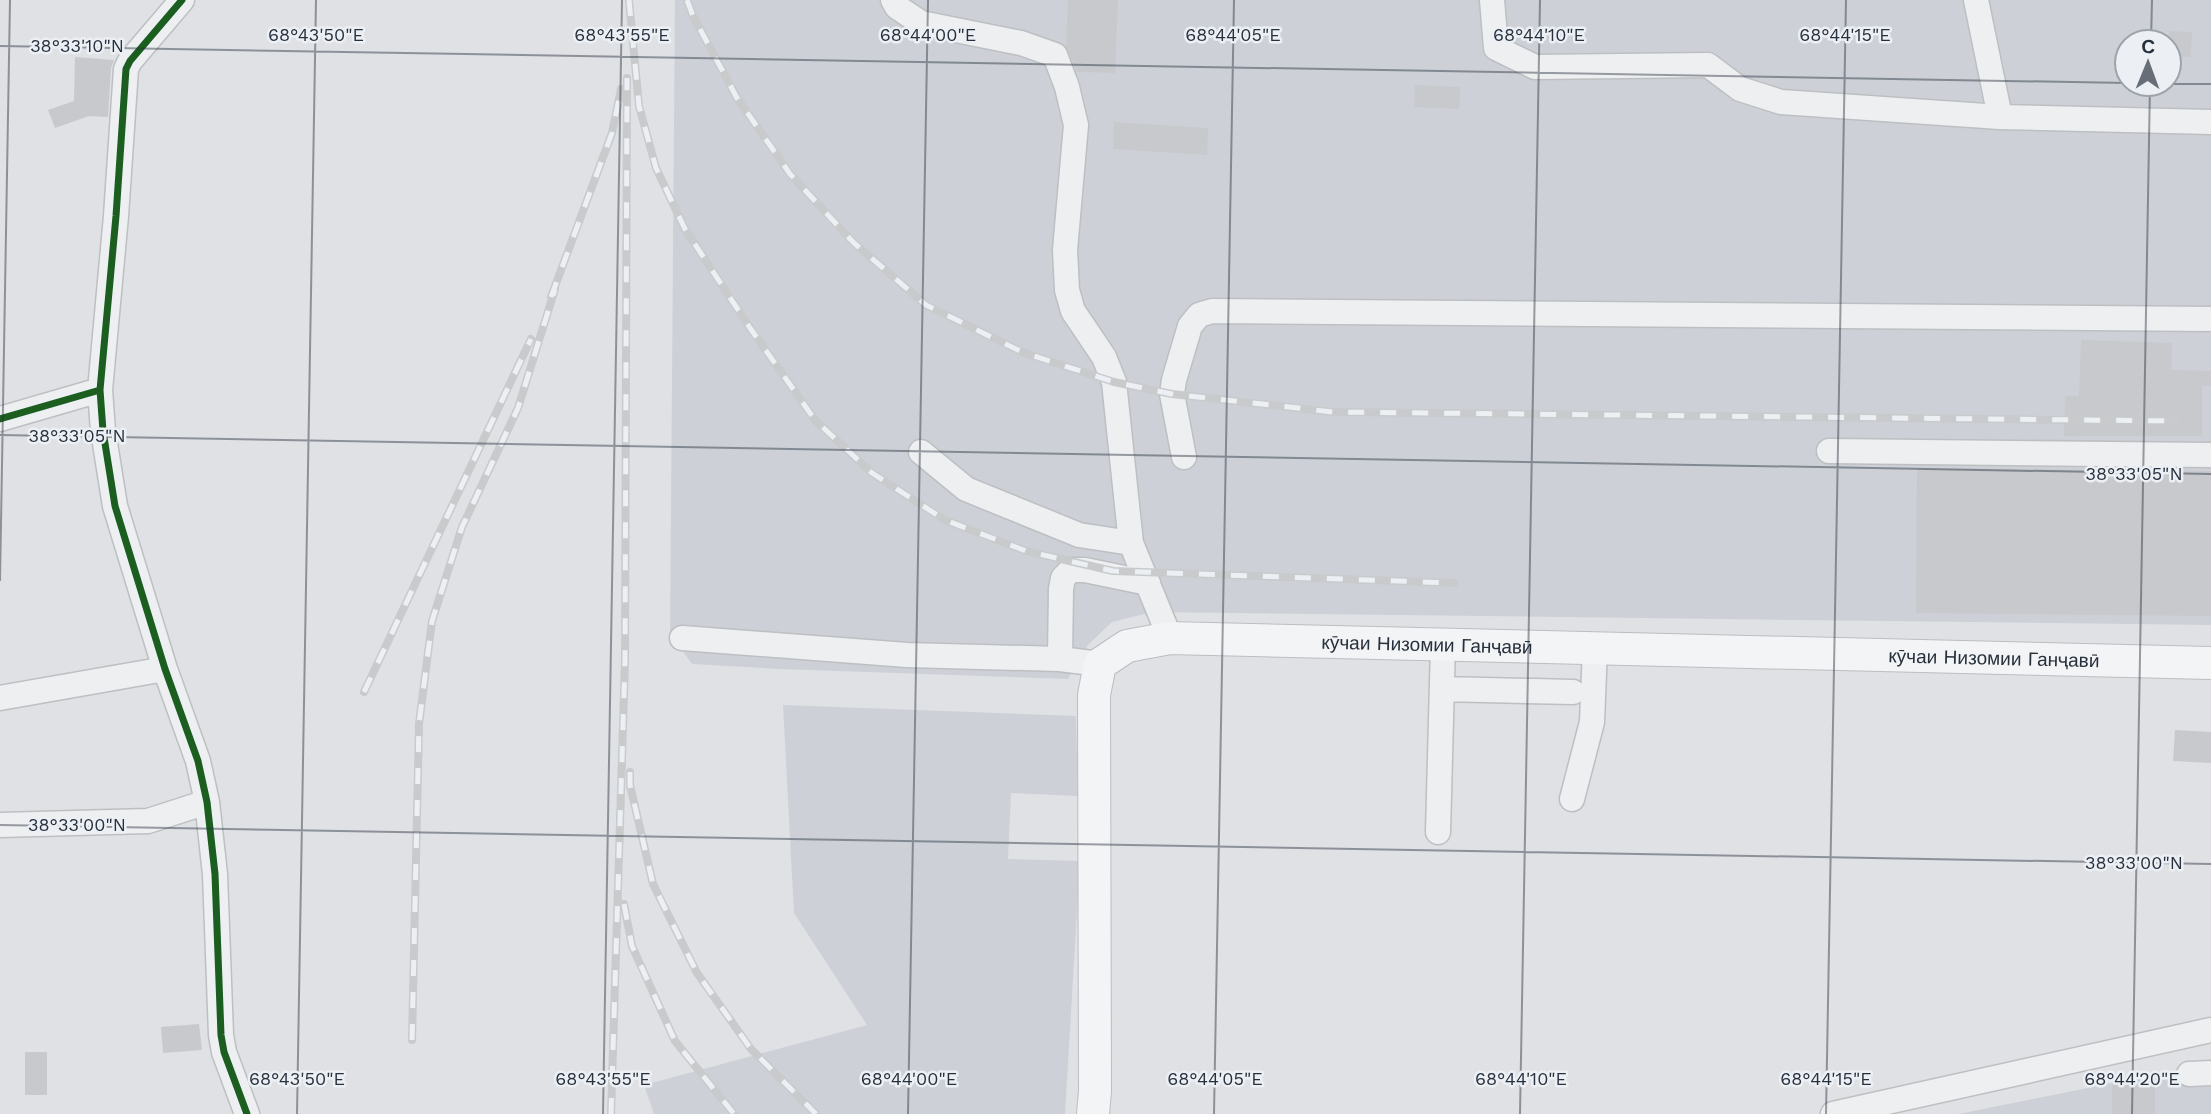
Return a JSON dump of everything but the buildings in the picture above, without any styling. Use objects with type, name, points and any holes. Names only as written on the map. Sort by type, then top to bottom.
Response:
[{"type":"main road","name":"кӯчаи Низомии Ганҷавӣ","points":[[1100,664],[1127,646],[1170,638],[2211,663]]},
{"type":"main road","points":[[1093,1114],[1094,695],[1100,664]]},
{"type":"street","points":[[182,0],[125,69],[116,216],[100,390],[103,431],[115,506],[165,668],[198,761],[207,802],[215,874],[221,1035],[224,1052],[247,1114]]},
{"type":"street","points":[[893,0],[897,7],[921,23],[1021,43],[1055,55],[1067,87],[1076,125],[1065,250],[1068,290],[1073,311],[1104,357],[1114,382],[1131,543],[1170,638]]},
{"type":"street","points":[[1492,0],[1496,48],[1535,67],[1708,65],[1740,89],[1781,102],[2000,117],[2211,122]]},
{"type":"street","points":[[1976,0],[2000,117]]},
{"type":"street","points":[[1184,457],[1172,394],[1174,380],[1190,326],[1199,315],[1212,311],[2211,319]]},
{"type":"street","points":[[0,419],[100,390]]},
{"type":"street","points":[[1829,451],[2211,455]]},
{"type":"street","points":[[921,452],[966,489],[1079,535],[1131,543]]},
{"type":"street","points":[[1060,659],[1061,589],[1063,578],[1071,570],[1085,570],[1148,583]]},
{"type":"street","points":[[682,638],[907,654],[1060,659],[1100,664]]},
{"type":"street","points":[[1438,832],[1443,644]]},
{"type":"street","points":[[1572,799],[1592,722],[1595,648]]},
{"type":"street","points":[[0,698],[165,668]]},
{"type":"street","points":[[1442,689],[1573,692]]},
{"type":"street","points":[[0,825],[148,821],[207,802]]},
{"type":"street","points":[[1833,1114],[2211,1030]]},
{"type":"shaded area","points":[[675,0],[2211,0],[2211,625],[1152,612],[1112,622],[1088,645],[1068,679],[692,664],[670,634]]},
{"type":"shaded area","points":[[783,705],[1076,716],[1078,796],[1011,793],[1008,859],[1080,861],[1065,1114],[654,1114],[644,1085],[867,1025],[794,913]]},
{"type":"shaded area","points":[[2211,1063],[2211,1114],[1959,1114]]},
{"type":"railway","points":[[629,0],[639,106],[656,168],[685,229],[815,420],[872,473],[945,520],[1026,551],[1113,571],[1454,583]]},
{"type":"railway","points":[[687,0],[737,98],[790,174],[854,243],[926,305],[1022,352],[1114,382],[1172,394],[1333,412],[2177,421]]},
{"type":"railway","points":[[611,1114],[625,661],[627,78]]},
{"type":"railway","points":[[551,297],[612,133],[621,89]]},
{"type":"railway","points":[[412,1040],[419,724],[432,621],[462,527],[518,408],[555,289]]},
{"type":"railway","points":[[364,692],[531,339]]},
{"type":"railway","points":[[630,772],[630,785],[653,884],[697,973],[751,1049],[816,1114]]},
{"type":"railway","points":[[624,904],[632,946],[675,1041],[734,1114]]},
{"type":"cycle path","points":[[100,390],[126,69],[182,0]]},
{"type":"cycle path","points":[[0,419],[100,390],[103,431],[115,506],[165,669],[198,761],[207,802],[215,874],[221,1035],[224,1052],[247,1114]]}]
